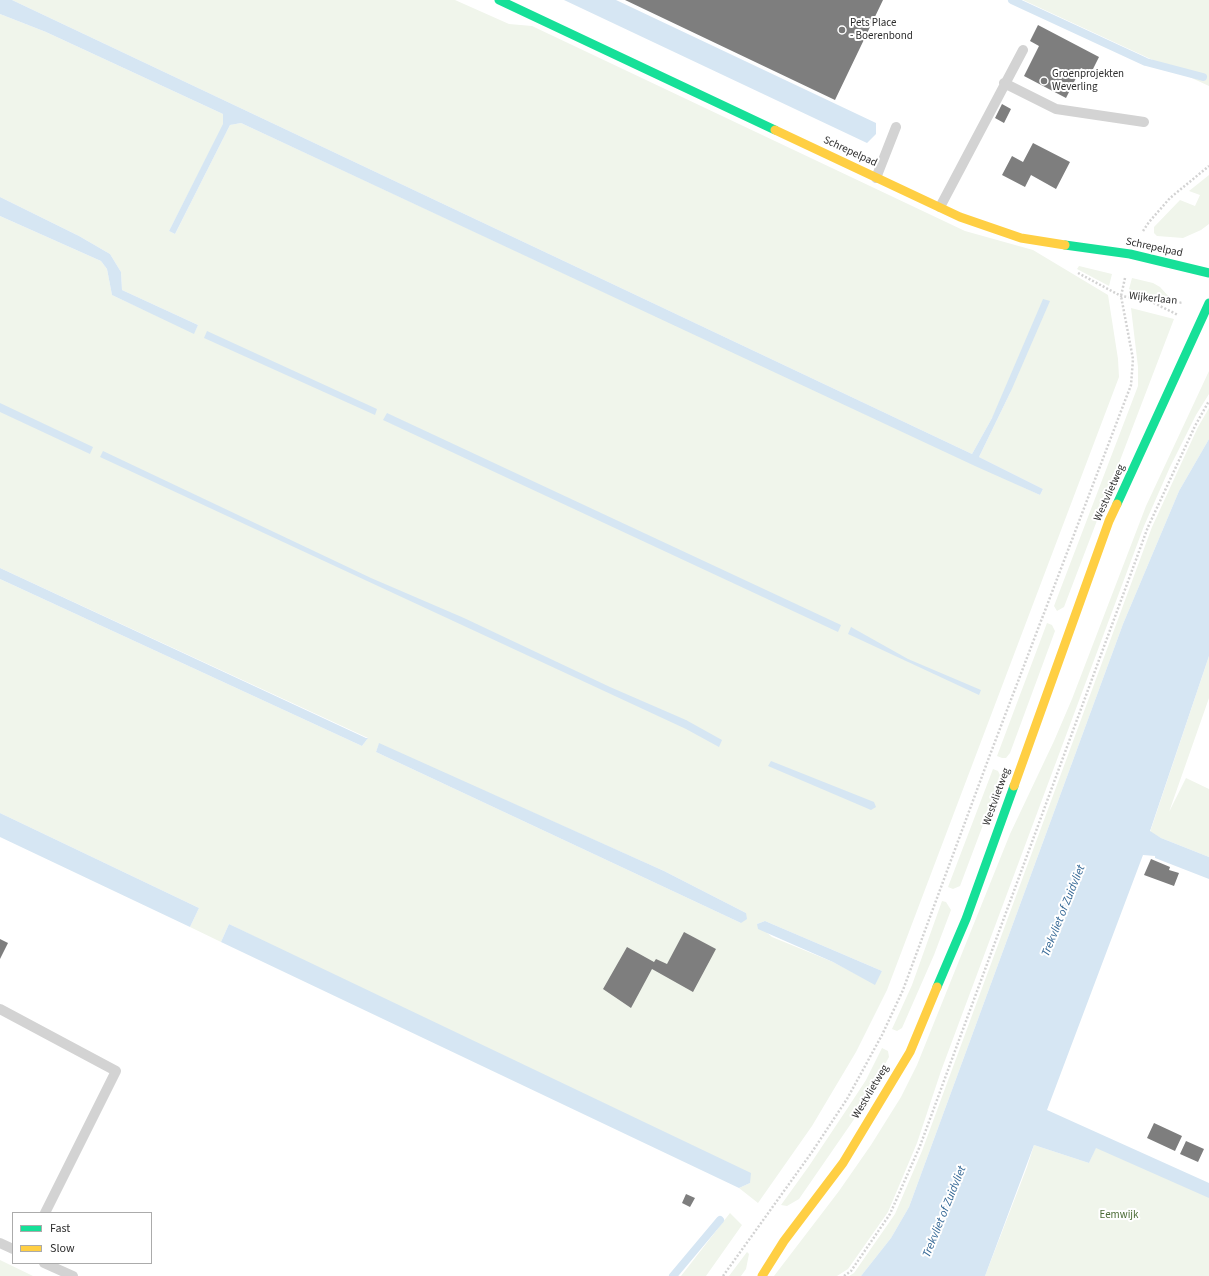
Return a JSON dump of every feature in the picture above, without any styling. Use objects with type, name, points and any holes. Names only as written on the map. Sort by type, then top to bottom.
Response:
[{"type":"street","name":"Schrepelpad","points":[[499,0],[960,217],[1021,238],[1053,244],[1130,254],[1209,273]]},
{"type":"street","name":"Westvlietweg","points":[[762,1276],[784,1241],[843,1163],[910,1052],[966,919],[1109,521],[1191,346],[1209,302]]},
{"type":"lane","points":[[940,207],[1004,83],[1023,50]]},
{"type":"lane","points":[[1004,83],[1056,109],[1144,122]]},
{"type":"lane","points":[[876,178],[896,127]]},
{"type":"lane","points":[[0,1009],[116,1071],[46,1212]]},
{"type":"lane","points":[[0,1242],[12,1248]]},
{"type":"lane","points":[[46,1264],[73,1276]]},
{"type":"path","points":[[1130,254],[1149,222],[1165,204],[1209,166]]},
{"type":"path","name":"Wijkerlaan","points":[[1121,296],[1174,304],[1188,302]]},
{"type":"path","name":"Westvlietweg","points":[[723,1276],[812,1152],[847,1099],[882,1035],[903,990],[988,760],[1131,385],[1133,359],[1121,296]]},
{"type":"path","points":[[844,1276],[852,1271],[890,1214],[920,1146],[1148,527],[1195,426],[1209,401]]},
{"type":"green space","points":[[12,0],[455,0],[509,24],[532,26],[965,231],[1033,250],[1108,295],[1118,359],[1119,377],[887,990],[856,1052],[812,1126],[758,1203],[739,1188],[750,1183],[229,924],[221,942],[190,927],[199,908],[0,813],[0,579],[362,746],[368,738],[0,568],[0,216],[101,261],[107,269],[112,295],[194,333],[198,325],[122,290],[121,272],[110,254],[79,236],[0,197],[0,14],[46,32],[223,114],[224,124],[169,231],[175,234],[230,125],[241,123],[1040,495],[1043,489],[979,457],[1011,391],[992,418],[972,454]],"holes":[[[379,744],[664,871],[746,913],[741,923],[376,752]],[[765,921],[882,971],[875,984],[833,962],[772,937],[757,924]]]},
{"type":"green space","points":[[1023,0],[1209,0],[1209,86]]},
{"type":"green space","points":[[1209,175],[1209,224],[1201,230],[1183,238],[1157,236],[1154,233],[1154,227],[1180,200],[1195,206],[1200,195],[1189,191]]},
{"type":"green space","points":[[1079,266],[1112,274],[1109,286],[1077,269]]},
{"type":"green space","points":[[1132,278],[1153,283],[1160,287],[1171,299],[1131,292],[1129,289]]},
{"type":"green space","points":[[1131,308],[1174,319],[1064,607],[1057,611],[1054,606],[1138,386],[1138,367]]},
{"type":"green space","points":[[1209,371],[1209,394],[1196,415],[1170,467],[1144,526],[941,1071],[917,1143],[888,1212],[848,1269],[837,1276],[774,1276],[839,1191],[871,1145],[901,1097],[917,1065],[1010,834],[1072,699],[1146,506]]},
{"type":"green space","points":[[1209,408],[1209,439],[1179,491],[1123,624],[909,1207],[891,1238],[861,1276],[849,1276],[854,1273],[895,1214],[922,1151],[1152,527],[1198,427]]},
{"type":"green space","points":[[1047,623],[1052,625],[1055,631],[1010,753],[1006,758],[1002,758],[997,756]]},
{"type":"green space","points":[[1209,656],[1209,698],[1169,812],[1186,778],[1209,789],[1209,857],[1161,838],[1150,832]]},
{"type":"green space","points":[[993,769],[998,771],[1001,777],[960,886],[953,889],[948,887]]},
{"type":"green space","points":[[942,901],[946,902],[951,910],[934,955],[902,1028],[897,1031],[892,1029],[912,985]]},
{"type":"green space","points":[[882,1048],[888,1051],[889,1057],[857,1115],[799,1199],[787,1206],[781,1205],[809,1166],[866,1080]]},
{"type":"green space","name":"Eemwijk","points":[[1099,1140],[1209,1189],[1209,1276],[985,1276],[1034,1145],[1089,1163]]},
{"type":"green space","points":[[730,1213],[742,1225],[706,1276],[681,1276]]},
{"type":"green space","points":[[747,1252],[749,1254],[746,1269],[741,1276],[729,1276]]},
{"type":"green space","points":[[0,1260],[33,1276],[0,1276]]},
{"type":"water","points":[[0,0],[12,0],[972,454],[992,418],[1043,299],[1050,301],[1011,391],[979,457],[1043,489],[1040,495],[975,466],[241,123],[230,125],[175,234],[169,231],[223,124],[223,114],[46,32],[0,14]]},
{"type":"water","points":[[564,0],[616,0],[876,123],[876,134],[867,143]]},
{"type":"water","points":[[0,197],[79,236],[110,254],[121,272],[122,290],[198,325],[194,334],[112,295],[107,269],[101,261],[0,216]]},
{"type":"water","points":[[207,331],[377,409],[375,415],[204,338]]},
{"type":"water","points":[[0,403],[93,447],[90,454],[0,412]]},
{"type":"water","points":[[387,413],[841,625],[838,632],[383,420]]},
{"type":"water","name":"Trekvliet of Zuidvliet","points":[[1209,439],[1209,656],[1150,831],[1161,838],[1209,857],[1209,879],[1155,858],[1155,856],[1143,855],[1047,1110],[1209,1183],[1209,1198],[1096,1148],[1089,1163],[1034,1145],[985,1276],[861,1276],[891,1238],[909,1207],[1123,624],[1179,491]]},
{"type":"water","points":[[103,451],[371,578],[464,618],[610,687],[686,720],[722,740],[719,747],[686,729],[100,457]]},
{"type":"water","points":[[0,568],[368,738],[362,746],[0,579]]},
{"type":"water","points":[[851,627],[908,659],[981,690],[979,695],[848,634]]},
{"type":"water","points":[[379,743],[664,871],[746,913],[747,919],[741,923],[376,752]]},
{"type":"water","points":[[771,761],[874,802],[876,807],[871,810],[768,766]]},
{"type":"water","points":[[0,813],[199,908],[190,927],[0,837]]},
{"type":"water","points":[[765,921],[882,971],[875,985],[833,962],[758,929],[757,924]]},
{"type":"water","points":[[229,924],[751,1173],[750,1183],[739,1188],[221,942]]},
{"type":"building","points":[[625,0],[883,0],[835,100]]},
{"type":"building","points":[[1038,25],[1099,57],[1091,73],[1081,68],[1066,98],[1024,76],[1039,46],[1030,41]]},
{"type":"building","points":[[1002,104],[1011,109],[1004,123],[995,118]]},
{"type":"building","points":[[1033,143],[1070,162],[1056,189],[1031,175],[1025,187],[1002,175],[1012,156],[1023,162]]},
{"type":"building","points":[[1151,859],[1170,867],[1169,870],[1179,873],[1174,886],[1144,875]]},
{"type":"building","points":[[684,932],[716,949],[693,992],[652,969],[631,1008],[603,989],[627,947],[654,962],[656,959],[667,964]]},
{"type":"building","points":[[0,939],[8,943],[0,959]]},
{"type":"building","points":[[1154,1123],[1182,1136],[1175,1151],[1147,1138]]},
{"type":"building","points":[[1186,1141],[1204,1149],[1198,1162],[1180,1154]]},
{"type":"building","points":[[686,1194],[695,1198],[690,1207],[682,1203]]},
{"type":"waterway","points":[[1012,0],[1146,62],[1203,77]]},
{"type":"waterway","points":[[673,1276],[720,1220]]},
{"type":"traffic: fast","points":[[499,0],[775,130]]},
{"type":"traffic: fast","points":[[1065,245],[1130,254],[1209,273]]},
{"type":"traffic: fast","points":[[1117,504],[1209,303]]},
{"type":"traffic: fast","points":[[937,987],[966,919],[1014,786]]},
{"type":"traffic: slow","points":[[775,130],[960,217],[1021,238],[1065,245]]},
{"type":"traffic: slow","points":[[1014,786],[1109,521],[1117,504]]},
{"type":"traffic: slow","points":[[762,1276],[784,1241],[843,1163],[910,1052],[937,987]]},
{"type":"place","name":"Pets Place - Boerenbond","points":[[842,30]]},
{"type":"place","name":"Groenprojekten Weverling","points":[[1044,81]]}]
